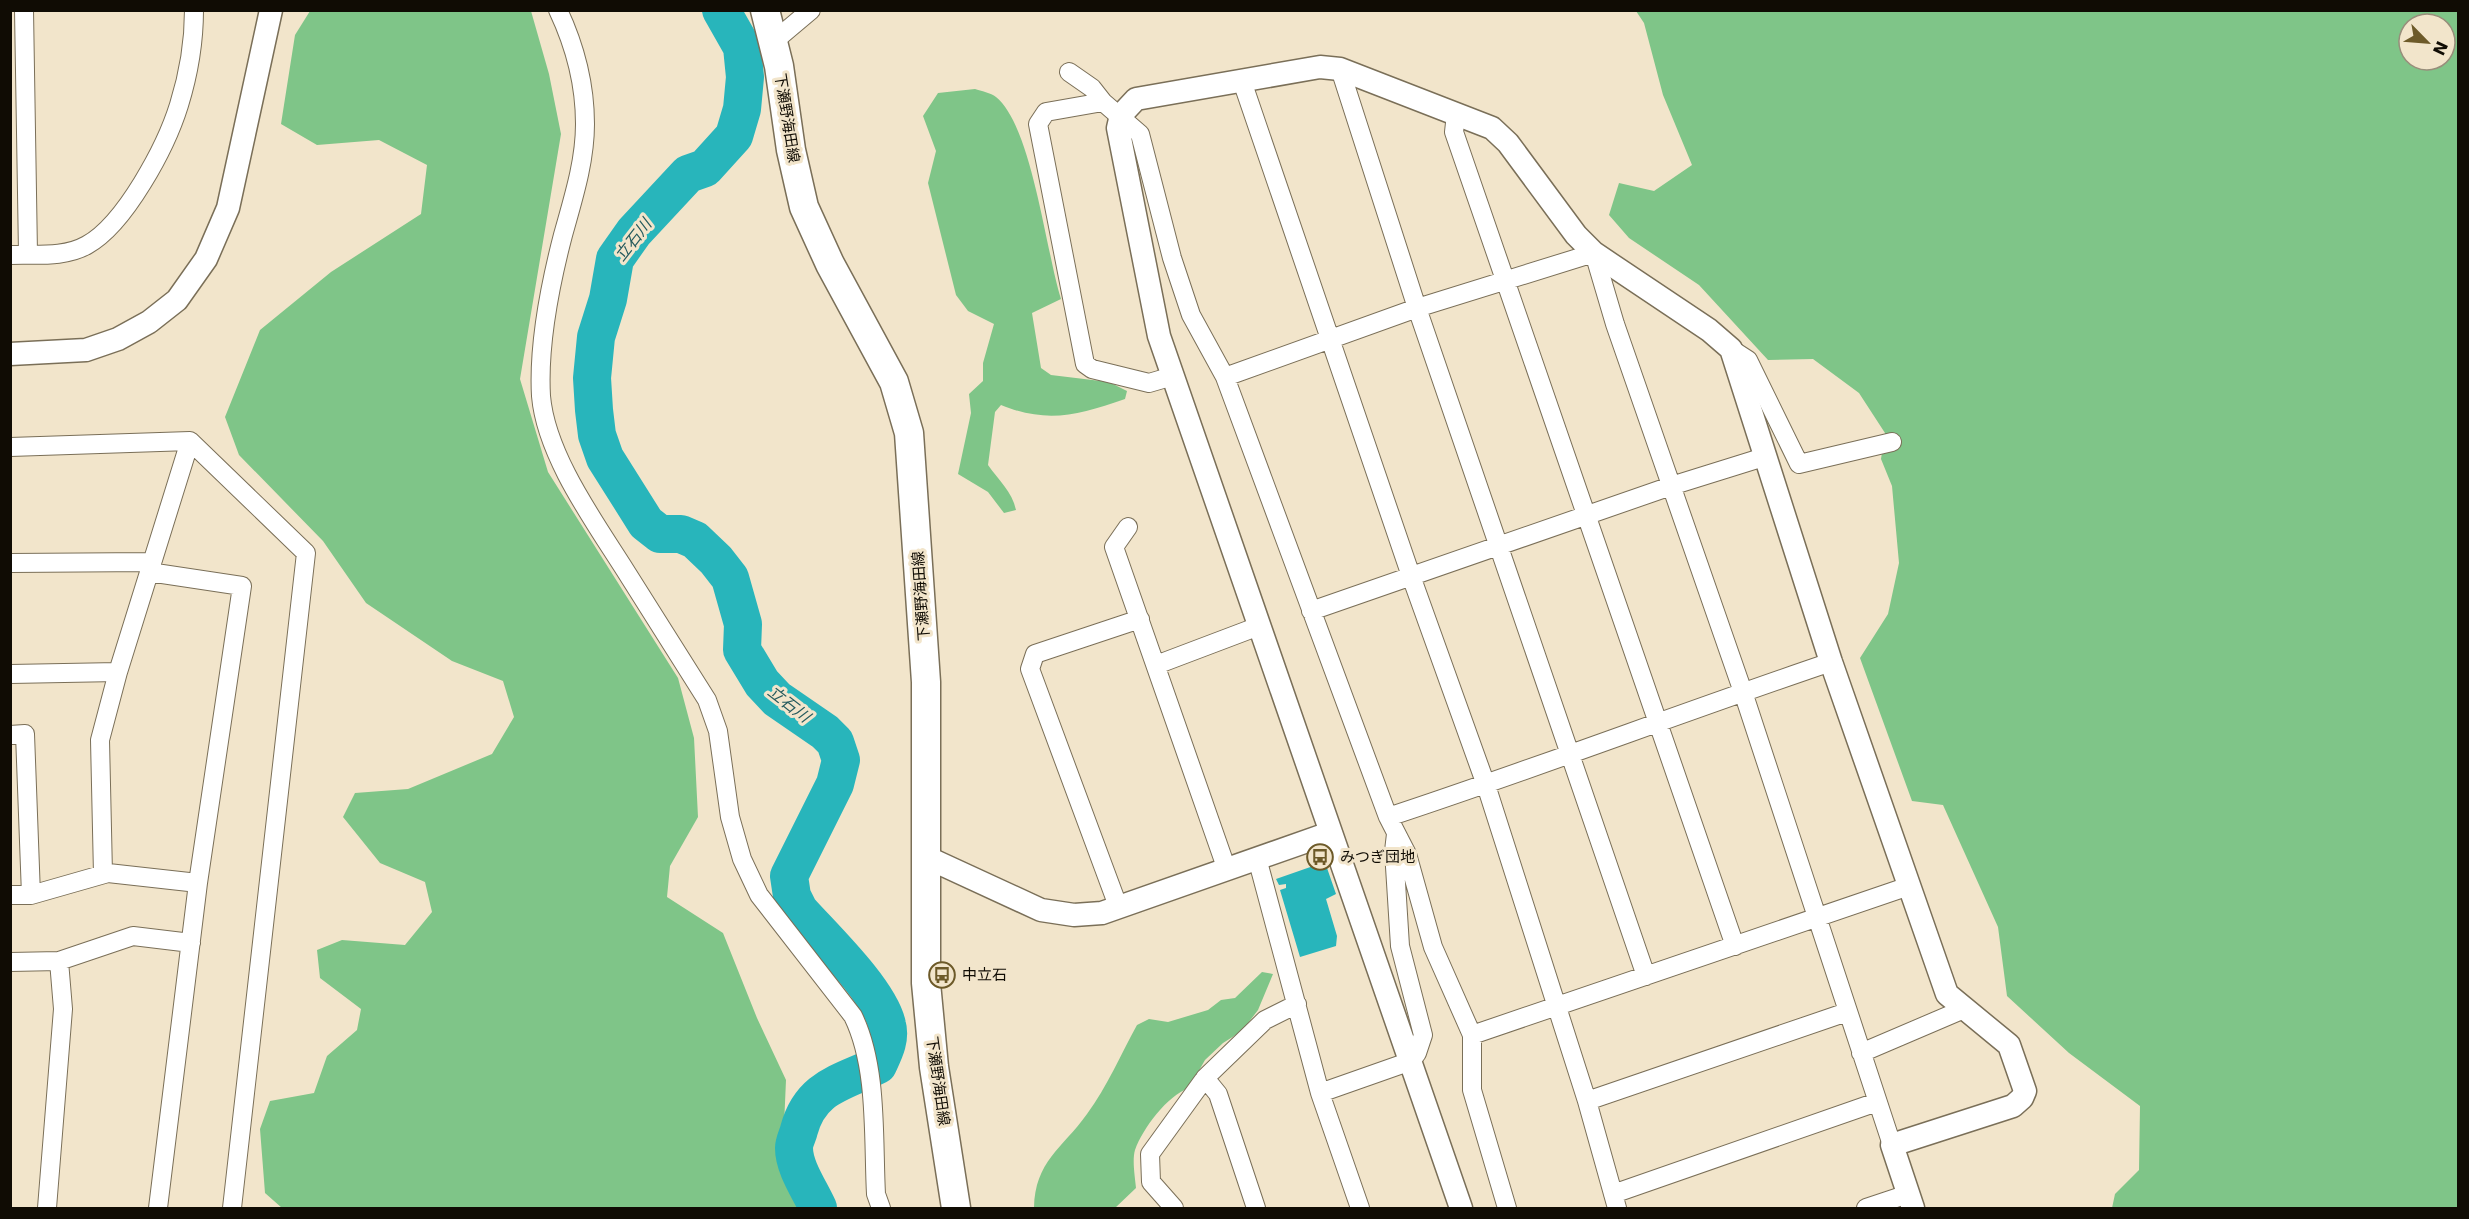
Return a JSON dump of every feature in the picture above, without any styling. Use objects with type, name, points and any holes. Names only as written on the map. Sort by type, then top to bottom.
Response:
[{"type":"main road","name":"下瀬野海田線","points":[[765,10],[804,207],[831,264],[894,382],[909,433],[926,682],[928,758],[926,983],[934,1067],[956,1209]]},
{"type":"street","points":[[24,10],[19,255],[58,255],[87,245],[114,223],[146,178],[179,106],[189,62],[194,10]]},
{"type":"street","points":[[10,354],[86,350],[118,339],[149,322],[177,300],[206,259],[228,208],[271,10]]},
{"type":"street","points":[[558,10],[570,35],[580,73],[585,124],[582,163],[560,248],[543,340],[542,397],[553,444],[586,509],[707,700],[718,731],[730,817],[742,859],[759,895],[853,1016],[865,1039],[869,1069],[876,1194],[881,1209]]},
{"type":"street","points":[[773,42],[811,10]]},
{"type":"street","points":[[1173,376],[1149,383],[1092,369],[1085,364],[1038,124],[1046,112],[1112,109],[1136,99],[1320,67],[1340,69],[1492,128],[1508,143],[1576,235],[1594,253],[1708,330],[1748,360],[1799,464],[1892,442]]},
{"type":"street","points":[[1340,69],[1417,308],[1646,976]]},
{"type":"street","points":[[1070,72],[1092,88],[1140,134],[1172,258],[1191,315],[1225,377],[1388,817],[1407,854],[1433,947],[1472,1035],[1472,1090],[1507,1209]]},
{"type":"street","points":[[1242,81],[1411,576],[1486,785],[1587,1101],[1615,1202],[1877,1102]]},
{"type":"street","points":[[1112,109],[1118,128],[1159,336],[1461,1209]]},
{"type":"street","points":[[1456,114],[1454,132],[1735,946]]},
{"type":"street","points":[[1225,377],[1417,308],[1594,253]]},
{"type":"street","points":[[1594,253],[1615,324],[1743,692],[1816,919],[1911,1201],[1866,1209]]},
{"type":"street","points":[[1731,349],[1831,662],[1947,994],[2009,1045],[2025,1091],[2022,1098],[2013,1106],[1892,1145]]},
{"type":"street","points":[[103,874],[100,740],[118,672],[190,441]]},
{"type":"street","points":[[10,447],[190,441],[306,553],[232,1209]]},
{"type":"street","points":[[1311,611],[1671,486],[1764,457]]},
{"type":"street","points":[[1128,527],[1114,547],[1227,870]]},
{"type":"street","points":[[10,563],[151,567],[242,586],[198,883],[158,1209]]},
{"type":"street","points":[[1118,906],[1030,669],[1035,654],[1140,620]]},
{"type":"street","points":[[1156,665],[1258,626]]},
{"type":"street","points":[[1388,817],[1571,756],[1656,722],[1831,662]]},
{"type":"street","points":[[10,674],[118,672]]},
{"type":"street","points":[[10,735],[25,734],[31,895]]},
{"type":"street","points":[[926,857],[1041,910],[1074,915],[1102,913],[1330,833]]},
{"type":"street","points":[[1320,1093],[1411,1061],[1417,1053],[1423,1035],[1400,946],[1394,851],[1396,834]]},
{"type":"street","points":[[1257,858],[1320,1093],[1360,1209]]},
{"type":"street","points":[[10,895],[31,895],[108,873],[198,883]]},
{"type":"street","points":[[1472,1035],[1909,886]]},
{"type":"street","points":[[10,962],[59,961],[133,936],[191,943]]},
{"type":"street","points":[[47,1209],[63,1009],[59,961]]},
{"type":"street","points":[[1174,1209],[1151,1182],[1150,1154],[1205,1078],[1265,1020],[1297,1004]]},
{"type":"street","points":[[1861,1053],[1964,1009]]},
{"type":"street","points":[[1587,1101],[1847,1012]]},
{"type":"street","points":[[1205,1078],[1218,1094],[1256,1209]]},
{"type":"green space","points":[[310,11],[531,11],[549,74],[561,134],[520,379],[548,472],[678,678],[694,738],[698,817],[670,866],[667,897],[723,933],[757,1018],[786,1080],[783,1149],[801,1208],[282,1208],[265,1193],[260,1129],[270,1101],[314,1093],[327,1056],[357,1030],[361,1009],[320,978],[317,950],[342,940],[405,945],[432,912],[425,882],[380,863],[343,817],[355,793],[408,789],[492,754],[514,717],[503,681],[452,661],[366,603],[323,541],[239,455],[225,417],[260,330],[331,272],[421,214],[427,165],[379,140],[317,145],[281,124],[295,35]]},
{"type":"green space","points":[[1636,11],[2458,11],[2458,1208],[2112,1208],[2115,1194],[2139,1170],[2140,1106],[2069,1053],[2007,996],[1998,927],[1943,805],[1912,801],[1860,658],[1888,614],[1899,563],[1892,486],[1881,459],[1885,433],[1859,393],[1813,359],[1768,360],[1699,285],[1629,238],[1609,215],[1619,183],[1654,191],[1692,165],[1663,95],[1644,23]]},
{"type":"green space","points":[[975,89],[996,97],[1009,112],[1019,134],[1036,191],[1061,299],[1032,313],[1041,368],[1051,375],[1109,382],[1127,391],[1125,399],[1078,413],[1063,415],[1034,414],[1001,405],[995,412],[988,465],[1014,503],[1016,510],[1004,513],[988,492],[958,474],[971,413],[969,394],[983,381],[983,363],[994,324],[968,311],[956,295],[928,183],[936,151],[923,116],[938,93]]},
{"type":"green space","points":[[1262,972],[1273,974],[1258,1010],[1242,1031],[1223,1043],[1205,1060],[1189,1088],[1164,1105],[1144,1132],[1134,1154],[1136,1188],[1115,1208],[1034,1208],[1039,1178],[1045,1167],[1094,1104],[1137,1025],[1149,1019],[1168,1022],[1208,1010],[1221,1000],[1235,998]]},
{"type":"water","points":[[1319,864],[1327,868],[1336,894],[1326,899],[1337,936],[1336,946],[1300,957],[1280,890],[1286,888],[1286,884],[1279,885],[1276,879]]},
{"type":"waterway","name":"立石川","points":[[721,10],[742,47],[745,77],[742,109],[734,136],[705,168],[688,174],[634,232],[615,259],[608,299],[596,337],[592,378],[594,410],[597,435],[605,458],[646,523],[660,534],[681,534],[695,540],[716,560],[730,578],[743,624],[742,650],[762,683],[777,699],[825,732],[835,742],[841,760],[835,784],[789,876],[792,896],[799,910],[874,996],[882,1011],[888,1035],[878,1065],[830,1088],[811,1104],[804,1115],[795,1143],[795,1156],[799,1171],[818,1208]]},
{"type":"place","name":"みつぎ団地","points":[[1320,857]]},
{"type":"place","name":"中立石","points":[[942,975]]}]
